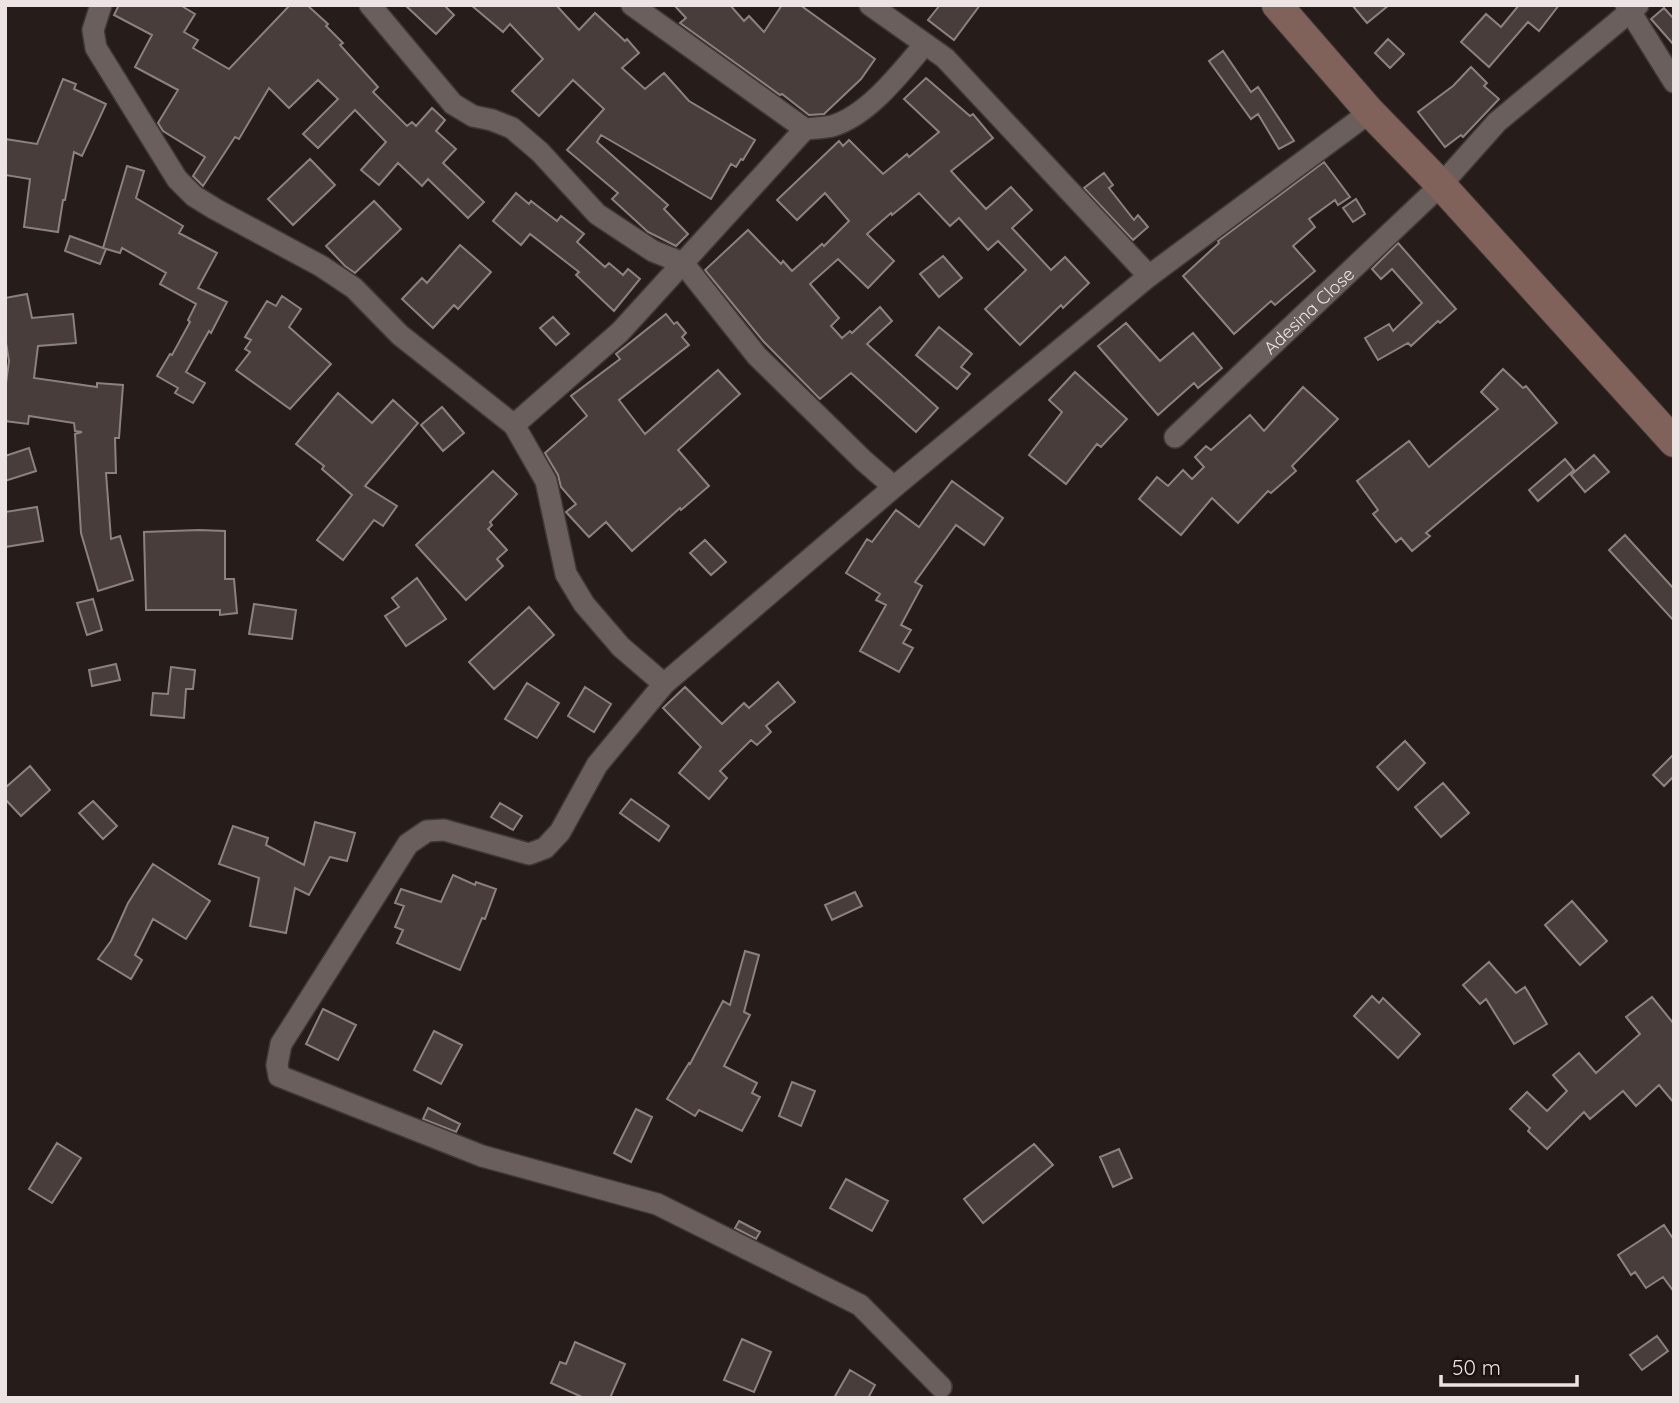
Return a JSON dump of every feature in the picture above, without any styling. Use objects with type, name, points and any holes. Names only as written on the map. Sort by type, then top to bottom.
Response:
[{"type":"main road","points":[[1277,5],[1370,112],[1441,185],[1674,442]]},
{"type":"street","points":[[101,5],[93,30],[96,48],[177,179],[194,196],[215,209],[321,266],[354,288],[400,335],[514,425],[546,481],[566,575],[584,604],[621,647],[664,684]]},
{"type":"street","points":[[632,5],[805,129]]},
{"type":"street","points":[[870,5],[945,58],[1149,276]]},
{"type":"street","points":[[374,6],[453,104],[473,116],[512,128],[540,152],[597,214],[653,251],[683,263],[757,356],[864,461],[894,486]]},
{"type":"street","points":[[1631,7],[1674,82]]},
{"type":"street","name":"Adesina Close","points":[[1175,438],[1441,185],[1497,122],[1631,7]]},
{"type":"street","points":[[514,425],[620,332],[805,129],[832,125],[855,114],[890,85],[925,44]]},
{"type":"street","points":[[941,1387],[860,1305],[657,1204],[482,1156],[279,1076],[277,1065],[281,1044],[408,844],[427,831],[444,830],[528,854],[545,848],[560,832],[597,765],[664,684],[894,486],[1149,276],[1370,112]]},
{"type":"building","points":[[119,5],[180,5],[195,14],[184,32],[198,40],[193,48],[229,69],[290,5],[307,5],[328,24],[326,26],[343,43],[340,45],[378,87],[373,92],[407,126],[412,122],[416,126],[432,108],[445,120],[436,131],[456,149],[443,163],[484,202],[468,218],[428,179],[422,186],[398,163],[379,185],[361,170],[386,142],[355,110],[318,148],[303,134],[338,99],[318,80],[289,108],[269,88],[239,139],[235,137],[203,186],[193,176],[205,157],[163,131],[158,123],[178,90],[135,67],[152,35],[114,15]]},
{"type":"building","points":[[405,5],[444,5],[454,15],[436,34]]},
{"type":"building","points":[[471,5],[556,5],[579,30],[595,13],[625,41],[627,39],[639,53],[622,68],[645,89],[664,73],[689,101],[755,140],[736,167],[731,164],[711,199],[601,135],[597,142],[668,205],[664,209],[688,234],[676,246],[648,232],[612,199],[618,193],[567,150],[604,109],[573,80],[539,116],[512,91],[543,59],[510,24],[503,32]]},
{"type":"building","points":[[674,5],[730,5],[744,21],[749,16],[764,32],[782,5],[800,5],[875,59],[861,79],[824,114],[809,115],[680,23],[686,18]]},
{"type":"building","points":[[940,5],[980,5],[954,40],[928,20]]},
{"type":"building","points":[[1352,5],[1389,5],[1367,23]]},
{"type":"building","points":[[1519,5],[1559,5],[1539,31],[1528,22],[1489,67],[1461,42],[1486,14],[1501,27]]},
{"type":"building","points":[[1664,8],[1674,19],[1674,45],[1651,19]]},
{"type":"building","points":[[1388,39],[1404,54],[1390,68],[1375,53]]},
{"type":"building","points":[[1223,51],[1251,92],[1258,87],[1294,141],[1279,149],[1258,114],[1251,119],[1209,61]]},
{"type":"building","points":[[1471,67],[1487,83],[1484,86],[1499,99],[1463,137],[1461,135],[1445,147],[1418,112],[1453,86]]},
{"type":"building","points":[[926,78],[970,116],[973,114],[993,138],[951,171],[986,209],[1011,187],[1032,210],[1012,228],[1051,270],[1065,257],[1089,283],[1063,308],[1061,305],[1020,345],[985,309],[1026,270],[998,241],[988,250],[959,218],[950,226],[919,193],[892,215],[891,213],[867,234],[894,261],[868,288],[838,259],[810,284],[839,318],[831,326],[842,338],[850,331],[852,333],[880,307],[892,321],[867,344],[938,408],[916,432],[851,373],[820,399],[764,342],[705,270],[748,230],[781,264],[783,261],[792,271],[822,244],[824,246],[849,221],[825,193],[797,220],[777,200],[839,141],[843,146],[849,140],[883,174],[907,154],[909,157],[939,132],[904,99]]},
{"type":"building","points":[[63,79],[76,84],[74,89],[106,104],[82,156],[74,152],[58,232],[24,227],[30,179],[5,175],[5,139],[37,144]]},
{"type":"building","points":[[310,159],[335,185],[293,225],[268,199]]},
{"type":"building","points":[[1324,162],[1350,197],[1338,205],[1335,200],[1309,219],[1315,227],[1293,246],[1315,271],[1275,305],[1271,301],[1234,334],[1183,276],[1219,243],[1218,241]]},
{"type":"building","points":[[127,166],[144,171],[136,198],[183,226],[179,233],[217,253],[198,288],[227,302],[186,372],[205,383],[193,403],[175,393],[178,388],[157,376],[190,322],[188,320],[196,304],[160,284],[166,273],[122,248],[120,253],[103,248]]},
{"type":"building","points":[[1104,173],[1113,185],[1109,188],[1134,220],[1138,215],[1148,227],[1133,240],[1084,188]]},
{"type":"building","points":[[516,193],[557,221],[561,216],[584,234],[577,242],[605,267],[609,263],[623,275],[628,269],[640,279],[614,311],[576,275],[579,272],[530,234],[521,245],[493,221]]},
{"type":"building","points":[[1356,199],[1365,214],[1353,222],[1343,208]]},
{"type":"building","points":[[374,201],[401,229],[355,273],[326,246]]},
{"type":"building","points":[[70,236],[106,249],[100,264],[65,251]]},
{"type":"building","points":[[1398,243],[1456,309],[1440,323],[1438,321],[1411,346],[1408,343],[1378,360],[1365,338],[1389,324],[1393,331],[1422,303],[1392,269],[1381,279],[1372,269]]},
{"type":"building","points":[[460,245],[491,272],[458,309],[454,305],[433,328],[402,299],[422,278],[427,283]]},
{"type":"building","points":[[943,256],[962,278],[939,297],[920,274]]},
{"type":"building","points":[[27,294],[32,318],[73,314],[76,343],[38,346],[34,378],[97,387],[97,383],[123,385],[119,438],[115,438],[116,473],[106,473],[111,539],[120,536],[133,580],[98,591],[81,533],[75,434],[82,432],[75,431],[74,423],[29,416],[28,424],[5,421],[9,361],[5,337],[5,298]]},
{"type":"building","points":[[282,296],[301,309],[289,327],[331,364],[290,409],[236,370],[250,352],[245,349],[251,340],[245,337],[267,301],[276,306]]},
{"type":"building","points":[[666,314],[686,333],[682,337],[689,345],[619,400],[645,434],[718,370],[740,394],[678,450],[709,486],[632,551],[606,522],[589,537],[566,512],[576,504],[561,487],[558,475],[545,453],[587,416],[571,396],[620,359],[616,354]]},
{"type":"building","points":[[553,317],[569,334],[556,345],[540,328]]},
{"type":"building","points":[[1126,323],[1160,361],[1193,333],[1222,368],[1198,388],[1194,383],[1158,415],[1098,346]]},
{"type":"building","points":[[939,327],[972,354],[961,367],[970,374],[957,389],[916,355]]},
{"type":"building","points":[[1503,369],[1523,388],[1526,386],[1557,423],[1426,533],[1430,536],[1412,551],[1401,538],[1396,542],[1373,514],[1378,510],[1357,481],[1409,441],[1429,467],[1498,409],[1481,392]]},
{"type":"building","points":[[1075,372],[1127,419],[1101,447],[1097,444],[1066,484],[1029,455],[1062,412],[1049,400]]},
{"type":"building","points":[[1303,387],[1338,419],[1292,466],[1296,471],[1271,493],[1268,491],[1238,523],[1212,498],[1181,535],[1139,499],[1157,477],[1168,486],[1183,470],[1192,479],[1204,467],[1195,457],[1206,446],[1211,450],[1250,415],[1264,431]]},
{"type":"building","points":[[338,393],[372,423],[393,400],[418,423],[365,486],[397,506],[383,526],[374,520],[343,560],[317,540],[352,495],[322,469],[324,466],[296,444]]},
{"type":"building","points":[[442,407],[464,433],[443,451],[421,425]]},
{"type":"building","points":[[29,448],[36,471],[5,481],[5,456]]},
{"type":"building","points":[[1594,455],[1609,472],[1585,492],[1571,475]]},
{"type":"building","points":[[1565,459],[1574,470],[1538,501],[1529,490]]},
{"type":"building","points":[[493,471],[517,494],[490,522],[492,525],[488,529],[507,550],[497,559],[503,566],[466,600],[416,545]]},
{"type":"building","points":[[952,481],[1003,518],[984,545],[956,525],[915,582],[922,586],[901,625],[911,630],[903,643],[913,648],[899,672],[860,651],[886,605],[876,600],[880,594],[846,573],[867,539],[872,542],[896,510],[919,527]]},
{"type":"building","points":[[37,507],[43,541],[5,547],[5,512]]},
{"type":"building","points":[[225,531],[225,579],[234,579],[237,613],[220,615],[220,610],[146,610],[144,532]]},
{"type":"building","points":[[1625,535],[1674,589],[1674,621],[1609,550]]},
{"type":"building","points":[[705,540],[726,562],[711,575],[690,553]]},
{"type":"building","points":[[417,578],[446,619],[406,646],[385,616],[399,607],[392,598]]},
{"type":"building","points":[[93,599],[102,630],[87,635],[77,603]]},
{"type":"building","points":[[254,604],[296,610],[292,639],[249,634]]},
{"type":"building","points":[[529,607],[554,635],[494,689],[469,662]]},
{"type":"building","points":[[116,664],[120,680],[92,686],[89,670]]},
{"type":"building","points":[[171,667],[195,670],[193,689],[186,689],[184,718],[151,715],[153,693],[168,694]]},
{"type":"building","points":[[778,682],[795,702],[766,726],[771,732],[757,745],[751,740],[720,771],[727,778],[709,799],[679,773],[701,747],[663,708],[685,687],[722,724],[744,703],[749,708]]},
{"type":"building","points":[[527,683],[559,703],[537,738],[505,719]]},
{"type":"building","points":[[585,687],[611,704],[594,732],[568,716]]},
{"type":"building","points":[[1405,741],[1425,763],[1398,790],[1377,767]]},
{"type":"building","points":[[1674,754],[1674,776],[1664,786],[1653,775]]},
{"type":"building","points":[[30,766],[50,790],[21,816],[5,799],[5,788]]},
{"type":"building","points":[[1443,783],[1469,813],[1441,837],[1415,807]]},
{"type":"building","points":[[631,799],[669,826],[659,841],[620,813]]},
{"type":"building","points":[[93,801],[117,826],[103,839],[79,813]]},
{"type":"building","points":[[500,803],[522,816],[513,830],[491,817]]},
{"type":"building","points":[[315,822],[355,833],[347,861],[330,857],[309,895],[295,888],[286,933],[250,926],[259,878],[219,864],[233,826],[268,838],[266,845],[304,865]]},
{"type":"building","points":[[153,864],[210,901],[186,939],[153,919],[135,955],[142,960],[131,979],[98,959],[111,941],[128,903]]},
{"type":"building","points":[[453,875],[475,885],[476,882],[496,889],[485,919],[482,918],[460,970],[397,943],[403,930],[395,927],[404,906],[395,903],[401,889],[441,902]]},
{"type":"building","points":[[855,892],[862,906],[832,920],[825,905]]},
{"type":"building","points":[[1572,901],[1607,941],[1580,965],[1545,925]]},
{"type":"building","points":[[745,951],[759,955],[744,1012],[750,1015],[724,1066],[757,1083],[752,1093],[760,1097],[742,1131],[699,1110],[695,1116],[667,1099],[690,1064],[723,1001],[730,1005]]},
{"type":"building","points":[[1489,962],[1516,993],[1525,987],[1547,1024],[1514,1044],[1486,999],[1480,1004],[1463,985]]},
{"type":"building","points":[[1372,996],[1379,1003],[1383,998],[1420,1034],[1398,1058],[1354,1016]]},
{"type":"building","points":[[1652,997],[1674,1024],[1674,1103],[1659,1085],[1636,1106],[1623,1091],[1590,1119],[1584,1112],[1547,1149],[1510,1109],[1527,1092],[1547,1111],[1567,1091],[1553,1075],[1579,1053],[1596,1073],[1640,1034],[1626,1017]]},
{"type":"building","points":[[323,1009],[356,1025],[338,1060],[306,1044]]},
{"type":"building","points":[[434,1031],[462,1045],[441,1084],[414,1070]]},
{"type":"building","points":[[792,1082],[815,1091],[801,1126],[779,1116]]},
{"type":"building","points":[[428,1108],[460,1124],[456,1132],[423,1119]]},
{"type":"building","points":[[636,1109],[652,1117],[631,1162],[614,1153]]},
{"type":"building","points":[[57,1143],[81,1158],[52,1203],[29,1189]]},
{"type":"building","points":[[1034,1144],[1053,1165],[983,1223],[964,1199]]},
{"type":"building","points":[[1119,1149],[1132,1178],[1113,1187],[1100,1157]]},
{"type":"building","points":[[846,1179],[888,1201],[872,1231],[830,1208]]},
{"type":"building","points":[[739,1221],[760,1232],[756,1239],[735,1228]]},
{"type":"building","points":[[1664,1225],[1674,1240],[1674,1292],[1663,1277],[1646,1288],[1635,1272],[1631,1275],[1618,1255]]},
{"type":"building","points":[[1657,1336],[1668,1351],[1642,1370],[1630,1355]]},
{"type":"building","points":[[742,1339],[771,1352],[754,1392],[724,1380]]},
{"type":"building","points":[[575,1342],[625,1364],[610,1398],[584,1398],[551,1383],[560,1362],[566,1364]]},
{"type":"building","points":[[850,1370],[875,1385],[868,1398],[834,1398]]}]
